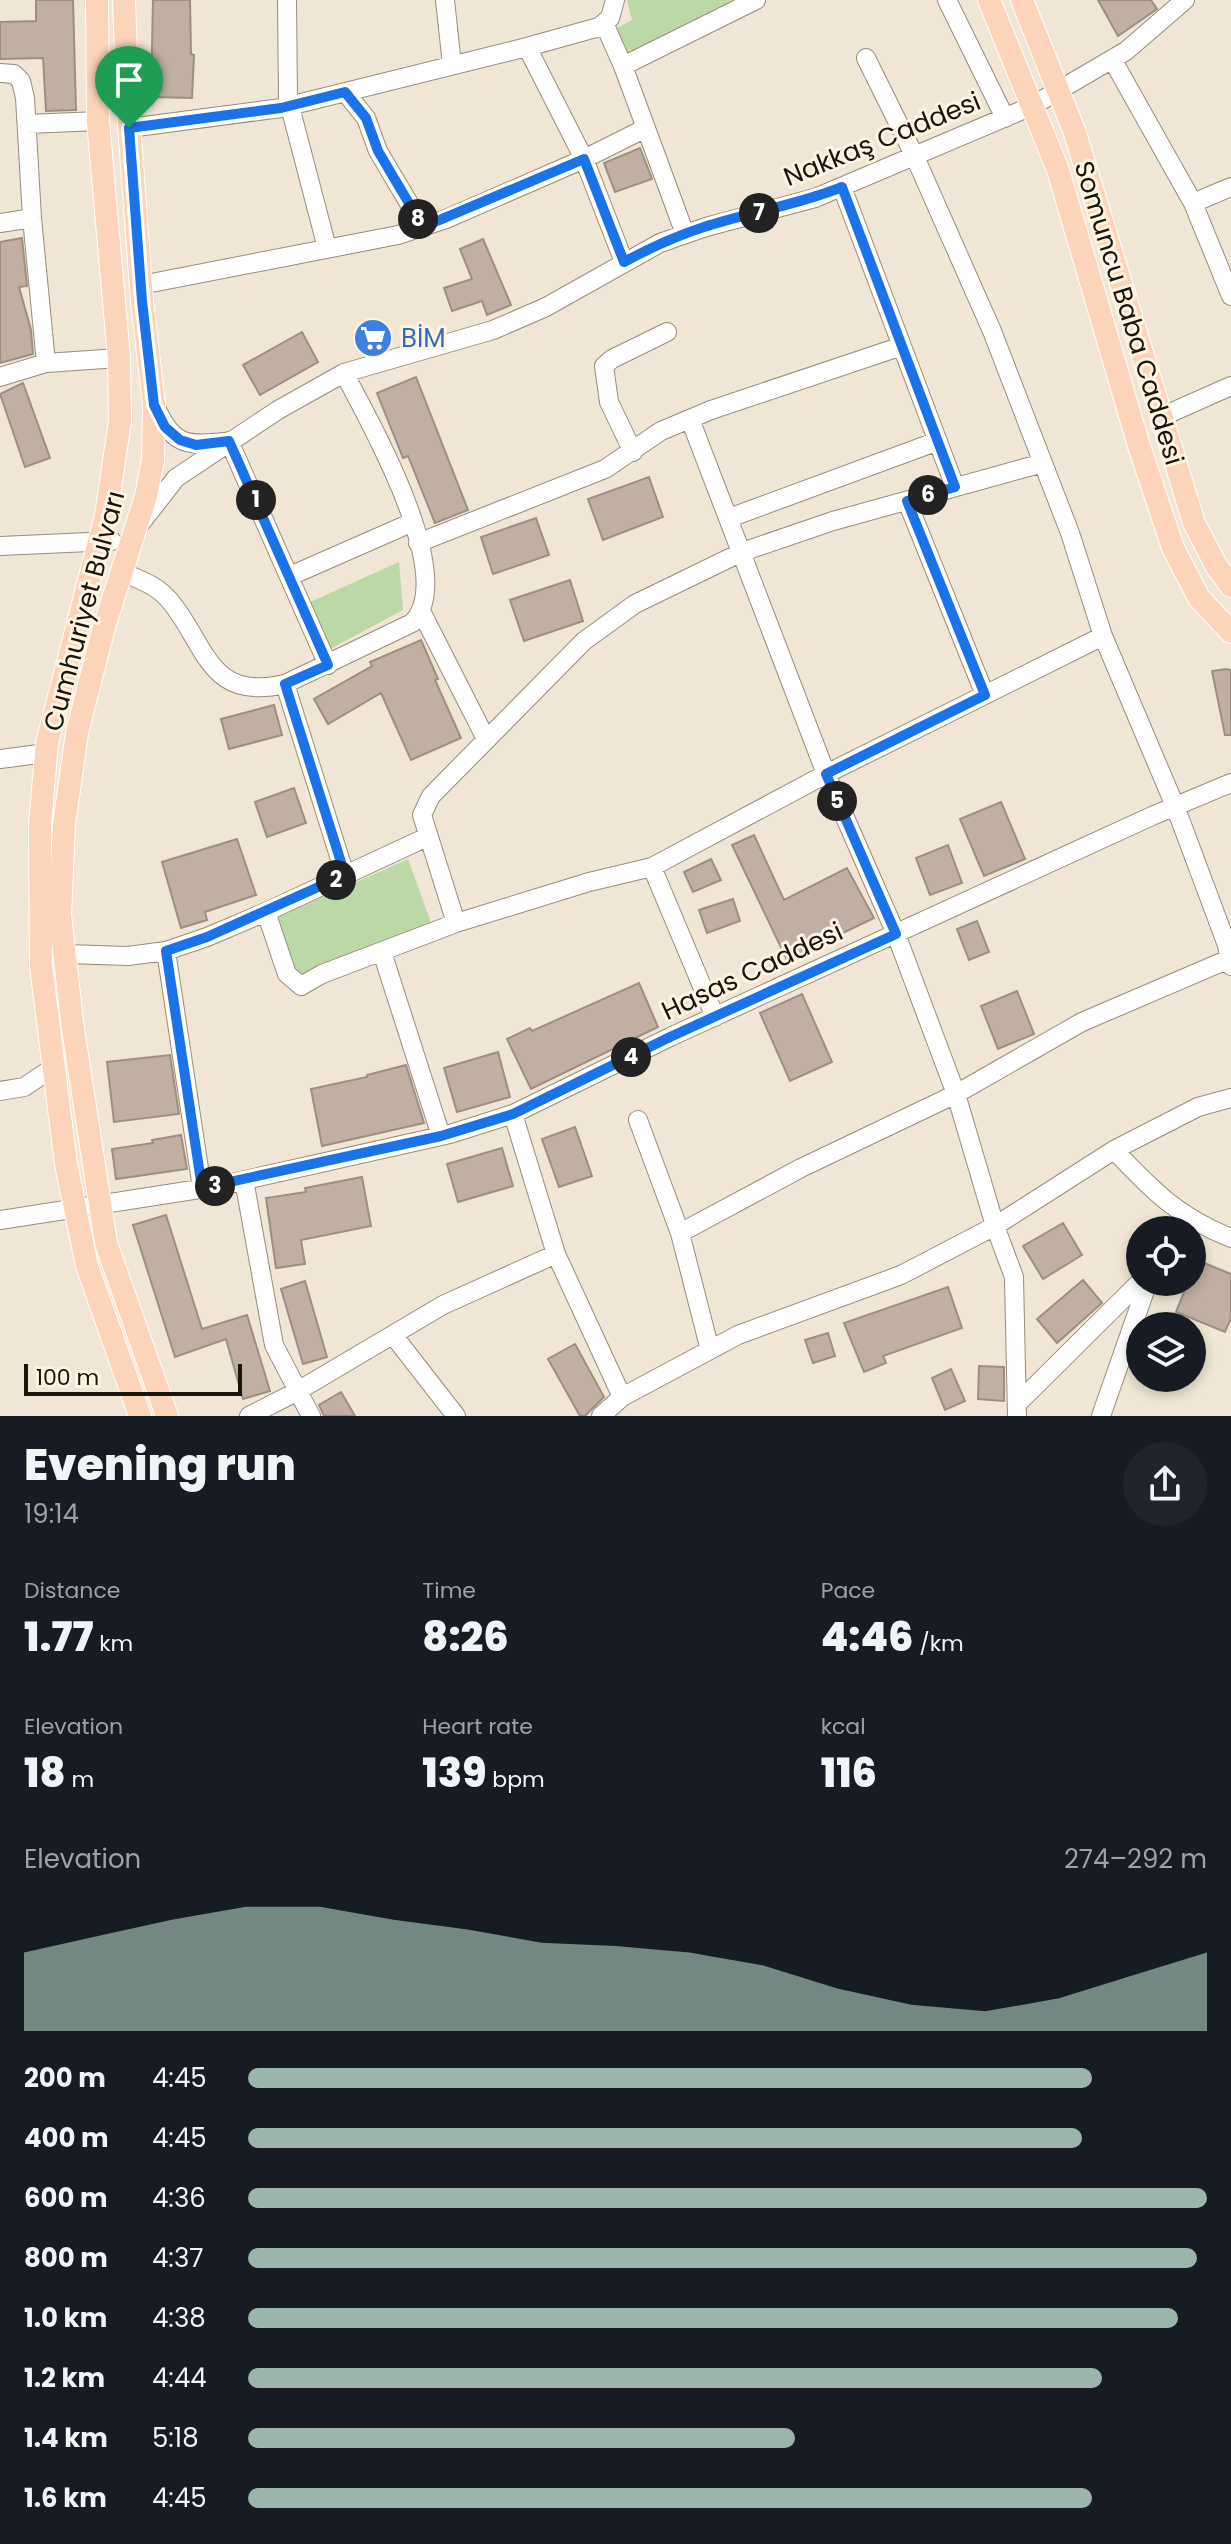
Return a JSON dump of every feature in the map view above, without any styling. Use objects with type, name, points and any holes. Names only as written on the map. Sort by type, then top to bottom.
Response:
[{"type":"main road","name":"Cumhuriyet Bulvarı","points":[[97,0],[98,121],[119,358],[120,421],[106,515],[120,538],[122,572],[104,627],[77,733],[64,825],[60,915],[78,1065],[106,1243],[167,1416]]},
{"type":"main road","name":"Cumhuriyet Bulvarı","points":[[124,0],[129,128],[154,405],[153,448],[146,496],[120,538],[46,753],[40,825],[41,966],[66,1164],[87,1266],[140,1416]]},
{"type":"main road","name":"Somuncu Baba Caddesi","points":[[989,0],[1058,170],[1139,446],[1173,548],[1199,598],[1231,632]]},
{"type":"main road","name":"Somuncu Baba Caddesi","points":[[1022,0],[1075,133],[1194,523],[1217,567],[1231,586]]},
{"type":"main road","points":[[118,439],[129,426],[144,427],[149,432],[153,448]]},
{"type":"main road","points":[[54,1067],[60,1059],[66,1058],[78,1065]]},
{"type":"main road","points":[[58,1097],[67,1102],[74,1100],[82,1089]]},
{"type":"street","points":[[287,0],[290,106],[327,248]]},
{"type":"street","points":[[445,0],[452,65]]},
{"type":"street","points":[[129,128],[290,106],[527,47],[599,27],[610,18],[615,0]]},
{"type":"street","points":[[623,66],[756,0]]},
{"type":"street","points":[[947,0],[1005,118]]},
{"type":"street","name":"Nakkaş Caddesi","points":[[120,538],[176,478],[229,441],[344,373],[493,330],[546,307],[624,262],[685,234],[815,198],[1005,118],[1058,92],[1126,51],[1185,0]]},
{"type":"street","points":[[604,23],[685,234]]},
{"type":"street","points":[[527,47],[584,159],[624,262]]},
{"type":"street","points":[[680,1233],[801,1168],[956,1094],[1082,1022],[1229,953],[1175,806],[1103,636],[1070,533],[992,331],[915,157],[866,58]]},
{"type":"street","points":[[1112,59],[1193,203],[1231,296]]},
{"type":"street","points":[[0,73],[14,74],[21,81],[46,363]]},
{"type":"street","points":[[345,92],[366,118],[378,151],[423,227]]},
{"type":"street","points":[[27,124],[98,121]]},
{"type":"street","points":[[141,285],[398,235],[584,159],[646,128]]},
{"type":"street","points":[[842,187],[955,487]]},
{"type":"street","points":[[1193,203],[1231,187]]},
{"type":"street","points":[[0,223],[32,218]]},
{"type":"street","points":[[633,452],[609,402],[604,366],[667,332]]},
{"type":"street","points":[[418,543],[605,469],[661,431],[690,419],[902,346]]},
{"type":"street","points":[[0,377],[46,363],[119,358]]},
{"type":"street","points":[[122,572],[153,584],[171,601],[205,658],[221,676],[240,685],[263,690],[328,665],[412,623],[422,613],[427,594],[413,522],[397,475],[344,373]]},
{"type":"street","points":[[1161,417],[1231,386]]},
{"type":"street","points":[[154,405],[165,427],[180,440],[196,445],[229,441],[328,665]]},
{"type":"street","points":[[690,419],[826,774],[896,934],[956,1094],[995,1226],[1014,1277],[1017,1410]]},
{"type":"street","points":[[729,518],[938,441]]},
{"type":"street","points":[[456,923],[422,815],[431,796],[584,641],[635,604],[742,552],[833,521],[1043,463]]},
{"type":"street","points":[[907,501],[985,695]]},
{"type":"street","points":[[290,576],[413,522]]},
{"type":"street","points":[[0,546],[120,538]]},
{"type":"street","points":[[422,613],[486,739]]},
{"type":"street","points":[[266,912],[287,974],[301,986],[322,974],[456,923],[589,882],[652,867],[826,774],[1103,636]]},
{"type":"street","points":[[285,684],[345,875]]},
{"type":"street","points":[[0,759],[46,753]]},
{"type":"street","name":"Hasas Caddesi","points":[[0,1220],[244,1180],[441,1136],[513,1114],[715,1017],[1231,783]]},
{"type":"street","points":[[65,954],[128,956],[166,951],[266,912],[427,837]]},
{"type":"street","points":[[652,867],[715,1017]]},
{"type":"street","points":[[166,951],[202,1188]]},
{"type":"street","points":[[382,952],[441,1136]]},
{"type":"street","points":[[0,1091],[24,1087],[54,1067]]},
{"type":"street","points":[[24,1087],[58,1097]]},
{"type":"street","points":[[601,1416],[622,1397],[738,1335],[901,1275],[995,1226],[1114,1150],[1198,1107],[1231,1098]]},
{"type":"street","points":[[513,1114],[556,1254],[622,1397]]},
{"type":"street","points":[[638,1120],[680,1233],[710,1350]]},
{"type":"street","points":[[1114,1150],[1182,1216]]},
{"type":"street","points":[[244,1180],[274,1345],[311,1416]]},
{"type":"street","points":[[1206,1231],[1231,1238]]},
{"type":"street","points":[[249,1416],[296,1392],[443,1305],[556,1254]]},
{"type":"street","points":[[1017,1410],[1127,1296]]},
{"type":"street","points":[[1101,1416],[1143,1296]]},
{"type":"street","points":[[393,1335],[456,1416]]},
{"type":"green space","points":[[627,0],[740,0],[629,61],[613,30],[632,20]]},
{"type":"green space","points":[[399,562],[403,610],[332,648],[325,644],[308,603]]},
{"type":"green space","points":[[408,859],[431,923],[298,977],[276,918]]},
{"type":"building","points":[[36,0],[73,0],[76,110],[46,111],[43,58],[0,59],[0,22],[36,21]]},
{"type":"building","points":[[153,0],[190,0],[191,54],[194,55],[192,98],[151,97]]},
{"type":"building","points":[[1098,0],[1151,0],[1157,9],[1118,36]]},
{"type":"building","points":[[640,148],[652,179],[615,192],[604,163]]},
{"type":"building","points":[[22,238],[27,286],[19,287],[31,330],[33,354],[0,363],[0,242]]},
{"type":"building","points":[[483,239],[511,305],[487,315],[482,301],[452,311],[444,288],[472,279],[460,249]]},
{"type":"building","points":[[302,332],[318,362],[260,395],[243,365]]},
{"type":"building","points":[[416,377],[468,510],[435,523],[408,456],[403,458],[377,393]]},
{"type":"building","points":[[23,383],[50,458],[25,467],[0,394]]},
{"type":"building","points":[[649,477],[663,517],[603,540],[588,499]]},
{"type":"building","points":[[536,518],[549,555],[493,574],[481,537]]},
{"type":"building","points":[[570,580],[583,621],[524,641],[510,600]]},
{"type":"building","points":[[421,640],[461,738],[411,760],[381,693],[328,724],[314,699],[372,666],[370,662]]},
{"type":"building","points":[[1231,670],[1231,735],[1225,735],[1212,671]]},
{"type":"building","points":[[274,705],[282,735],[229,749],[221,719]]},
{"type":"building","points":[[294,788],[306,823],[267,837],[255,802]]},
{"type":"building","points":[[1001,802],[1025,859],[984,876],[960,819]]},
{"type":"building","points":[[754,835],[784,900],[847,868],[874,918],[787,960],[732,845]]},
{"type":"building","points":[[237,839],[256,895],[205,912],[207,920],[181,928],[162,862]]},
{"type":"building","points":[[948,845],[962,883],[930,895],[916,858]]},
{"type":"building","points":[[711,859],[721,880],[693,892],[684,872]]},
{"type":"building","points":[[733,899],[740,921],[707,933],[699,910]]},
{"type":"building","points":[[977,921],[989,952],[969,960],[957,929]]},
{"type":"building","points":[[639,983],[658,1027],[531,1089],[507,1039]]},
{"type":"building","points":[[1017,991],[1034,1034],[998,1049],[981,1006]]},
{"type":"building","points":[[802,994],[832,1062],[790,1081],[760,1013]]},
{"type":"building","points":[[498,1052],[510,1097],[457,1112],[444,1068]]},
{"type":"building","points":[[170,1055],[179,1114],[114,1122],[107,1062]]},
{"type":"building","points":[[406,1065],[424,1123],[322,1146],[311,1089]]},
{"type":"building","points":[[575,1127],[592,1176],[559,1187],[542,1139]]},
{"type":"building","points":[[181,1135],[187,1169],[116,1179],[112,1149]]},
{"type":"building","points":[[502,1148],[513,1186],[458,1202],[447,1164]]},
{"type":"building","points":[[362,1177],[371,1226],[301,1240],[305,1264],[276,1268],[266,1198],[306,1192],[305,1188]]},
{"type":"building","points":[[166,1215],[202,1329],[247,1315],[270,1391],[243,1399],[226,1339],[175,1357],[133,1225]]},
{"type":"building","points":[[1063,1223],[1082,1255],[1043,1279],[1023,1246]]},
{"type":"building","points":[[1206,1264],[1231,1274],[1231,1318],[1225,1332],[1206,1324],[1206,1312],[1176,1312],[1182,1296],[1206,1296]]},
{"type":"building","points":[[1083,1280],[1102,1303],[1057,1343],[1037,1319]]},
{"type":"building","points":[[305,1281],[327,1357],[303,1364],[281,1289]]},
{"type":"building","points":[[948,1287],[962,1328],[883,1356],[886,1363],[864,1372],[844,1323]]},
{"type":"building","points":[[828,1333],[835,1356],[813,1363],[805,1340]]},
{"type":"building","points":[[575,1344],[604,1397],[585,1416],[580,1416],[548,1359]]},
{"type":"building","points":[[979,1366],[1004,1367],[1004,1401],[978,1399]]},
{"type":"building","points":[[951,1369],[965,1401],[945,1410],[932,1378]]},
{"type":"building","points":[[341,1392],[355,1416],[324,1416],[319,1405]]},
{"type":"place","name":"BİM","points":[[373,338]]},
{"type":"route","points":[[345,92],[366,118],[378,151],[423,227],[584,159],[624,262],[660,243],[706,227],[815,198],[842,187],[955,487],[907,501],[985,695],[826,774],[896,934],[670,1037],[513,1114],[441,1136],[202,1188],[166,951],[266,912],[345,875],[285,684],[328,665],[229,441],[196,445],[180,440],[165,427],[154,405],[142,301],[129,128],[281,108],[345,92]]}]
